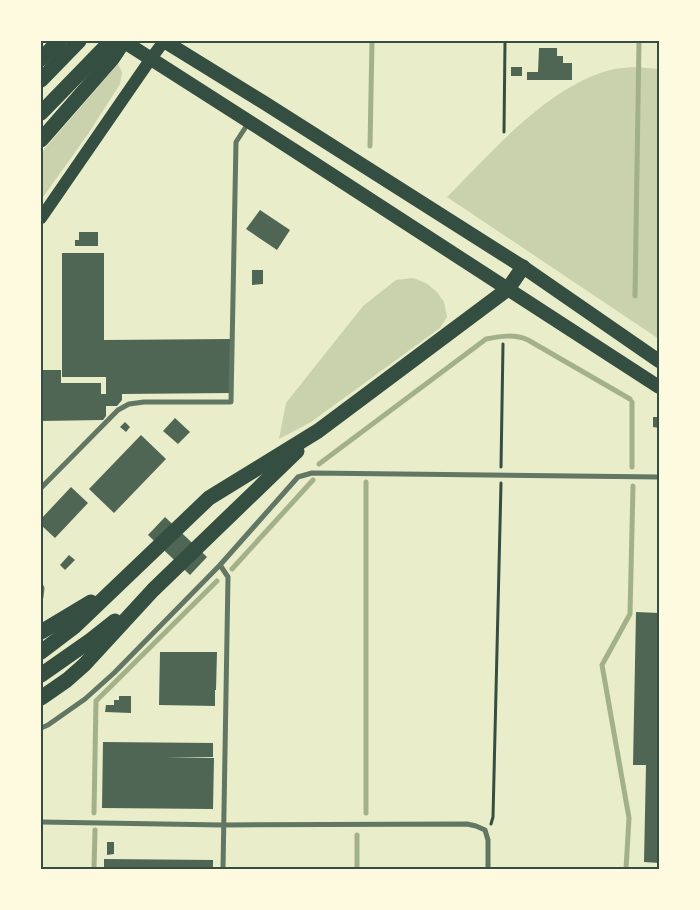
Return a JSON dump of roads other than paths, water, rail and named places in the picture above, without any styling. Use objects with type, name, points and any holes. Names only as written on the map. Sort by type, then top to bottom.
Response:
[{"type":"highway","points":[[41,59],[59,41]]},
{"type":"highway","points":[[41,80],[79,41]]},
{"type":"highway","points":[[41,113],[108,51],[123,41],[659,386]]},
{"type":"highway","points":[[164,41],[523,267],[659,361]]},
{"type":"highway","points":[[41,140],[108,51]]},
{"type":"highway","points":[[41,652],[74,627],[209,498],[318,431],[508,289],[523,267]]},
{"type":"highway","points":[[41,698],[67,680],[84,665],[154,590],[318,431]]},
{"type":"highway","points":[[41,632],[96,599],[132,573]]},
{"type":"highway","points":[[41,675],[91,640],[154,590]]},
{"type":"main road","points":[[41,218],[164,41]]},
{"type":"street","points":[[41,488],[118,410],[129,404],[144,402],[231,402],[236,142],[250,122]]},
{"type":"street","points":[[41,728],[85,699],[114,673],[220,565],[298,477],[312,473],[659,477]]},
{"type":"street","points":[[220,565],[228,578],[223,869]]},
{"type":"street","points":[[41,586],[41,597]]},
{"type":"street","points":[[41,822],[223,825],[467,824],[485,830],[488,840],[488,869]]},
{"type":"waterway","points":[[370,146],[372,41]]},
{"type":"waterway","points":[[635,296],[639,41]]},
{"type":"waterway","points":[[319,464],[486,339],[508,336],[528,340],[630,399]]},
{"type":"waterway","points":[[632,402],[632,467]]},
{"type":"waterway","points":[[232,569],[313,480]]},
{"type":"waterway","points":[[366,482],[366,813]]},
{"type":"waterway","points":[[626,869],[629,818],[602,665],[630,614],[633,486]]},
{"type":"waterway","points":[[94,813],[96,701],[217,581]]},
{"type":"waterway","points":[[94,869],[95,830]]},
{"type":"waterway","points":[[357,835],[357,869]]}]
